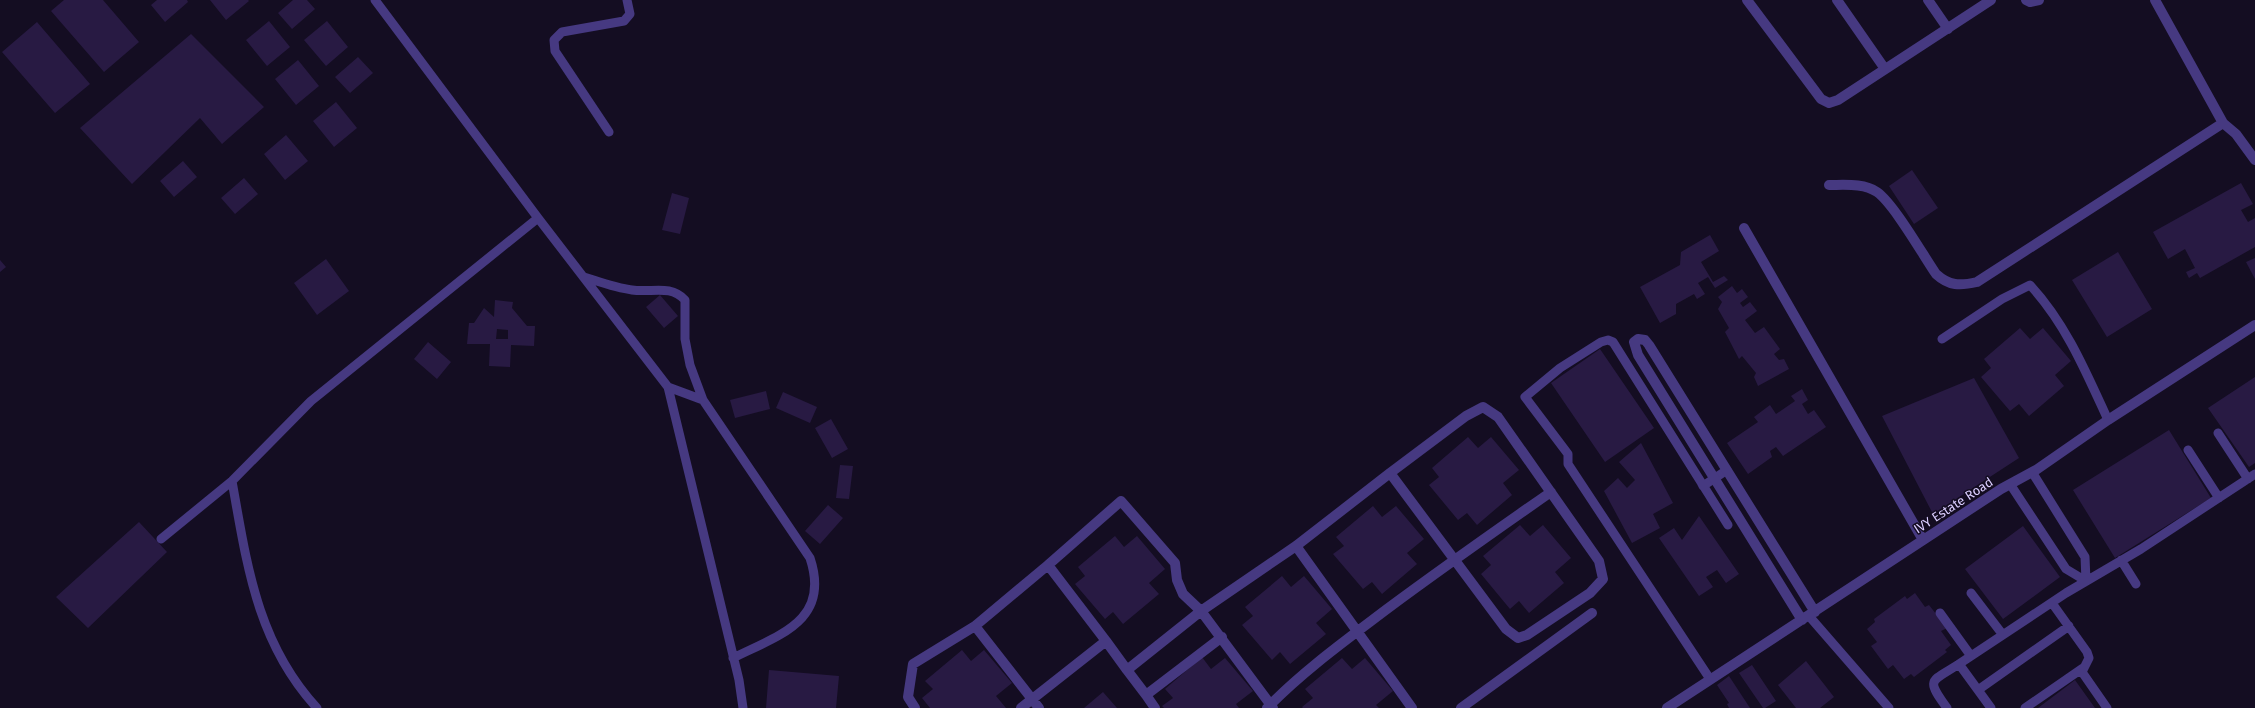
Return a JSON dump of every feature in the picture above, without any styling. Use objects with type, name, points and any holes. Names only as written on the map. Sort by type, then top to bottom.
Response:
[{"type":"street","points":[[1747,0],[1821,99],[1829,103],[1838,100],[1991,0]]},
{"type":"street","points":[[1837,0],[1885,69]]},
{"type":"street","points":[[1928,0],[1948,28]]},
{"type":"street","points":[[2026,0],[2030,2],[2039,0]]},
{"type":"street","points":[[2155,0],[2223,123],[2236,134],[2255,160]]},
{"type":"street","points":[[1829,185],[1860,185],[1877,192],[1888,204],[1936,274],[1946,282],[1962,286],[1977,282],[2223,123]]},
{"type":"street","points":[[1744,228],[1923,540]]},
{"type":"street","name":"IVY Estate Road","points":[[1667,708],[1923,540],[2010,484],[2032,472],[2108,420],[2255,325]]},
{"type":"street","points":[[1638,339],[1645,340],[1649,345],[1727,470],[1809,616],[1715,479],[1638,355],[1634,345],[1634,342],[1638,339]]},
{"type":"street","points":[[1127,670],[1201,611],[1296,546],[1390,473],[1466,416],[1483,407],[1498,417],[1599,561],[1603,580],[1590,593],[1527,635],[1518,638],[1506,629],[1455,558],[1390,473]]},
{"type":"street","points":[[916,708],[908,697],[913,664],[975,626],[1121,501],[1175,563],[1177,580],[1183,594],[1201,611],[1222,637],[1270,707],[1316,664],[1357,632],[1455,558],[1550,492]]},
{"type":"street","points":[[1296,546],[1412,708]]},
{"type":"street","points":[[1048,565],[1155,708]]},
{"type":"street","points":[[1461,708],[1592,613]]},
{"type":"street","points":[[975,626],[1039,708]]},
{"type":"street","points":[[1146,695],[1222,637]]},
{"type":"street","points":[[1020,708],[1106,642]]},
{"type":"lane","points":[[375,0],[538,218],[668,387],[733,658],[743,708]]},
{"type":"lane","points":[[609,132],[555,51],[554,40],[562,32],[624,21],[630,14],[627,0]]},
{"type":"lane","points":[[161,539],[232,481],[312,401],[538,218]]},
{"type":"lane","points":[[584,277],[629,290],[663,289],[679,294],[685,300],[685,340],[690,365],[703,400],[810,558],[816,586],[812,603],[805,617],[792,629],[733,658]]},
{"type":"lane","points":[[1942,339],[2002,299],[2030,285],[2045,302],[2073,345],[2108,420]]},
{"type":"lane","points":[[1710,679],[1568,464],[1568,454],[1525,397],[1560,368],[1608,340],[1618,346],[1728,525]]},
{"type":"lane","points":[[668,387],[703,400]]},
{"type":"lane","points":[[1946,708],[1933,690],[1932,685],[1935,680],[2086,581],[2252,477],[2218,433]]},
{"type":"lane","points":[[2188,450],[2219,498]]},
{"type":"lane","points":[[1704,485],[1727,470]]},
{"type":"lane","points":[[2032,472],[2085,557],[2086,581]]},
{"type":"lane","points":[[232,481],[254,596],[268,634],[288,671],[317,708]]},
{"type":"lane","points":[[2010,484],[2066,570],[2086,581]]},
{"type":"lane","points":[[2121,560],[2136,584]]},
{"type":"lane","points":[[1971,593],[2003,635]]},
{"type":"lane","points":[[2025,708],[2083,668],[2089,658],[2087,652],[2052,603]]},
{"type":"lane","points":[[1940,612],[1971,656]]},
{"type":"lane","points":[[1809,616],[1889,708]]},
{"type":"lane","points":[[1978,690],[2069,626]]},
{"type":"lane","points":[[1959,664],[1991,708]]},
{"type":"lane","points":[[2083,668],[2082,672],[2085,678],[2107,708]]},
{"type":"building","points":[[64,0],[103,0],[139,42],[104,72],[51,11]]},
{"type":"building","points":[[157,0],[187,0],[188,2],[165,22],[151,5]]},
{"type":"building","points":[[210,0],[248,0],[249,1],[226,20]]},
{"type":"building","points":[[293,0],[307,0],[315,9],[292,29],[278,13]]},
{"type":"building","points":[[269,21],[290,47],[267,66],[246,40]]},
{"type":"building","points":[[327,21],[348,47],[326,66],[304,40]]},
{"type":"building","points":[[37,22],[90,84],[55,113],[2,52]]},
{"type":"building","points":[[191,34],[264,107],[222,144],[200,118],[132,184],[80,128]]},
{"type":"building","points":[[358,57],[373,73],[350,93],[335,77]]},
{"type":"building","points":[[298,60],[319,86],[296,105],[275,79]]},
{"type":"building","points":[[336,102],[357,128],[334,147],[313,121]]},
{"type":"building","points":[[286,135],[308,161],[285,180],[264,154]]},
{"type":"building","points":[[183,161],[197,177],[174,197],[160,181]]},
{"type":"building","points":[[1912,170],[1938,208],[1914,224],[1889,186]]},
{"type":"building","points":[[244,178],[258,194],[235,214],[221,198]]},
{"type":"building","points":[[2241,183],[2253,204],[2241,210],[2248,222],[2255,218],[2255,247],[2200,278],[2197,273],[2189,278],[2186,272],[2195,268],[2185,249],[2168,259],[2153,232]]},
{"type":"building","points":[[672,193],[689,198],[680,234],[662,230]]},
{"type":"building","points":[[1710,235],[1719,251],[1701,262],[1713,282],[1724,276],[1728,280],[1715,288],[1708,277],[1698,283],[1705,294],[1697,299],[1694,294],[1676,304],[1676,314],[1660,323],[1640,287],[1680,265],[1681,252]]},
{"type":"building","points":[[2118,252],[2152,309],[2107,337],[2072,280]]},
{"type":"building","points":[[2255,258],[2255,279],[2246,262]]},
{"type":"building","points":[[326,259],[349,291],[317,315],[294,283]]},
{"type":"building","points":[[0,260],[6,267],[0,272]]},
{"type":"building","points":[[1732,286],[1737,293],[1742,289],[1748,297],[1740,303],[1743,307],[1750,302],[1757,311],[1745,320],[1755,333],[1764,327],[1780,349],[1774,354],[1779,360],[1784,359],[1789,369],[1758,386],[1754,377],[1756,373],[1742,356],[1739,359],[1725,332],[1729,328],[1718,309],[1722,302],[1718,297]]},
{"type":"building","points":[[660,295],[678,316],[664,328],[646,307]]},
{"type":"building","points":[[495,300],[513,302],[512,308],[527,326],[535,326],[534,346],[511,345],[510,367],[489,366],[490,344],[467,344],[469,323],[474,323],[484,308],[494,317]],"holes":[[[497,329],[508,330],[508,339],[496,339]]]},
{"type":"building","points":[[2020,328],[2030,339],[2043,328],[2071,361],[2055,375],[2064,386],[2029,416],[2019,404],[2010,411],[1981,377],[1991,368],[1984,359]]},
{"type":"building","points":[[428,342],[451,362],[437,379],[414,359]]},
{"type":"building","points":[[1600,349],[1654,428],[1605,462],[1551,383]]},
{"type":"building","points":[[2255,377],[2255,463],[2249,467],[2208,408]]},
{"type":"building","points":[[1974,378],[2019,458],[1933,514],[1882,416]]},
{"type":"building","points":[[1802,389],[1808,400],[1802,404],[1808,414],[1814,410],[1826,427],[1783,456],[1776,447],[1770,451],[1772,457],[1748,474],[1727,443],[1758,422],[1754,417],[1770,405],[1776,414],[1795,401],[1791,396]]},
{"type":"building","points":[[766,391],[770,409],[735,418],[730,400]]},
{"type":"building","points":[[783,392],[817,407],[810,423],[776,408]]},
{"type":"building","points":[[831,419],[848,449],[832,458],[815,428]]},
{"type":"building","points":[[2169,430],[2211,498],[2115,558],[2073,490]]},
{"type":"building","points":[[1468,437],[1478,448],[1491,437],[1519,470],[1503,483],[1512,495],[1477,525],[1467,513],[1458,520],[1429,485],[1439,477],[1432,468]]},
{"type":"building","points":[[1641,443],[1673,503],[1653,514],[1660,528],[1632,543],[1604,491],[1618,478],[1627,488],[1635,480],[1619,462]]},
{"type":"building","points":[[840,465],[853,466],[849,499],[836,498]]},
{"type":"building","points":[[828,505],[843,518],[820,544],[805,531]]},
{"type":"building","points":[[1373,506],[1382,517],[1396,506],[1424,539],[1407,553],[1417,564],[1382,594],[1372,582],[1363,589],[1333,554],[1344,546],[1336,537]]},
{"type":"building","points":[[1699,516],[1739,574],[1726,583],[1717,570],[1706,577],[1713,587],[1699,596],[1659,538],[1674,528],[1682,540]]},
{"type":"building","points":[[139,522],[167,552],[88,628],[56,597]]},
{"type":"building","points":[[1520,525],[1530,536],[1543,525],[1571,558],[1555,572],[1564,583],[1529,613],[1519,601],[1510,609],[1481,574],[1491,565],[1483,556]]},
{"type":"building","points":[[2023,526],[2060,577],[2003,619],[1965,569]]},
{"type":"building","points":[[1115,536],[1124,547],[1137,536],[1165,569],[1149,583],[1159,594],[1123,624],[1113,612],[1105,619],[1075,584],[1085,576],[1078,567]]},
{"type":"building","points":[[1282,576],[1291,587],[1304,576],[1332,609],[1316,623],[1326,634],[1290,664],[1280,652],[1272,660],[1242,625],[1253,616],[1245,607]]},
{"type":"building","points":[[1915,593],[1925,607],[1929,605],[1947,628],[1941,631],[1951,645],[1945,650],[1947,652],[1914,677],[1911,674],[1904,679],[1893,665],[1888,669],[1871,646],[1877,642],[1867,629],[1875,622],[1874,619],[1905,596],[1907,599]]},
{"type":"building","points":[[962,650],[971,661],[984,650],[1012,683],[996,696],[1006,708],[930,708],[922,698],[933,689],[925,681]]},
{"type":"building","points":[[1202,657],[1211,669],[1225,658],[1253,691],[1236,704],[1239,708],[1164,708],[1162,706],[1173,698],[1165,689]]},
{"type":"building","points":[[1342,658],[1352,669],[1365,658],[1393,691],[1376,705],[1379,708],[1303,708],[1302,707],[1313,698],[1305,689]]},
{"type":"building","points":[[1806,661],[1834,697],[1820,708],[1796,708],[1778,685]]},
{"type":"building","points":[[1752,665],[1776,701],[1765,708],[1763,708],[1739,673]]},
{"type":"building","points":[[769,670],[839,676],[836,708],[766,708]]},
{"type":"building","points":[[1729,676],[1750,708],[1729,708],[1727,704],[1729,703],[1717,685]]},
{"type":"building","points":[[2075,680],[2095,708],[2038,708]]},
{"type":"building","points":[[1103,692],[1117,708],[1084,708]]}]
